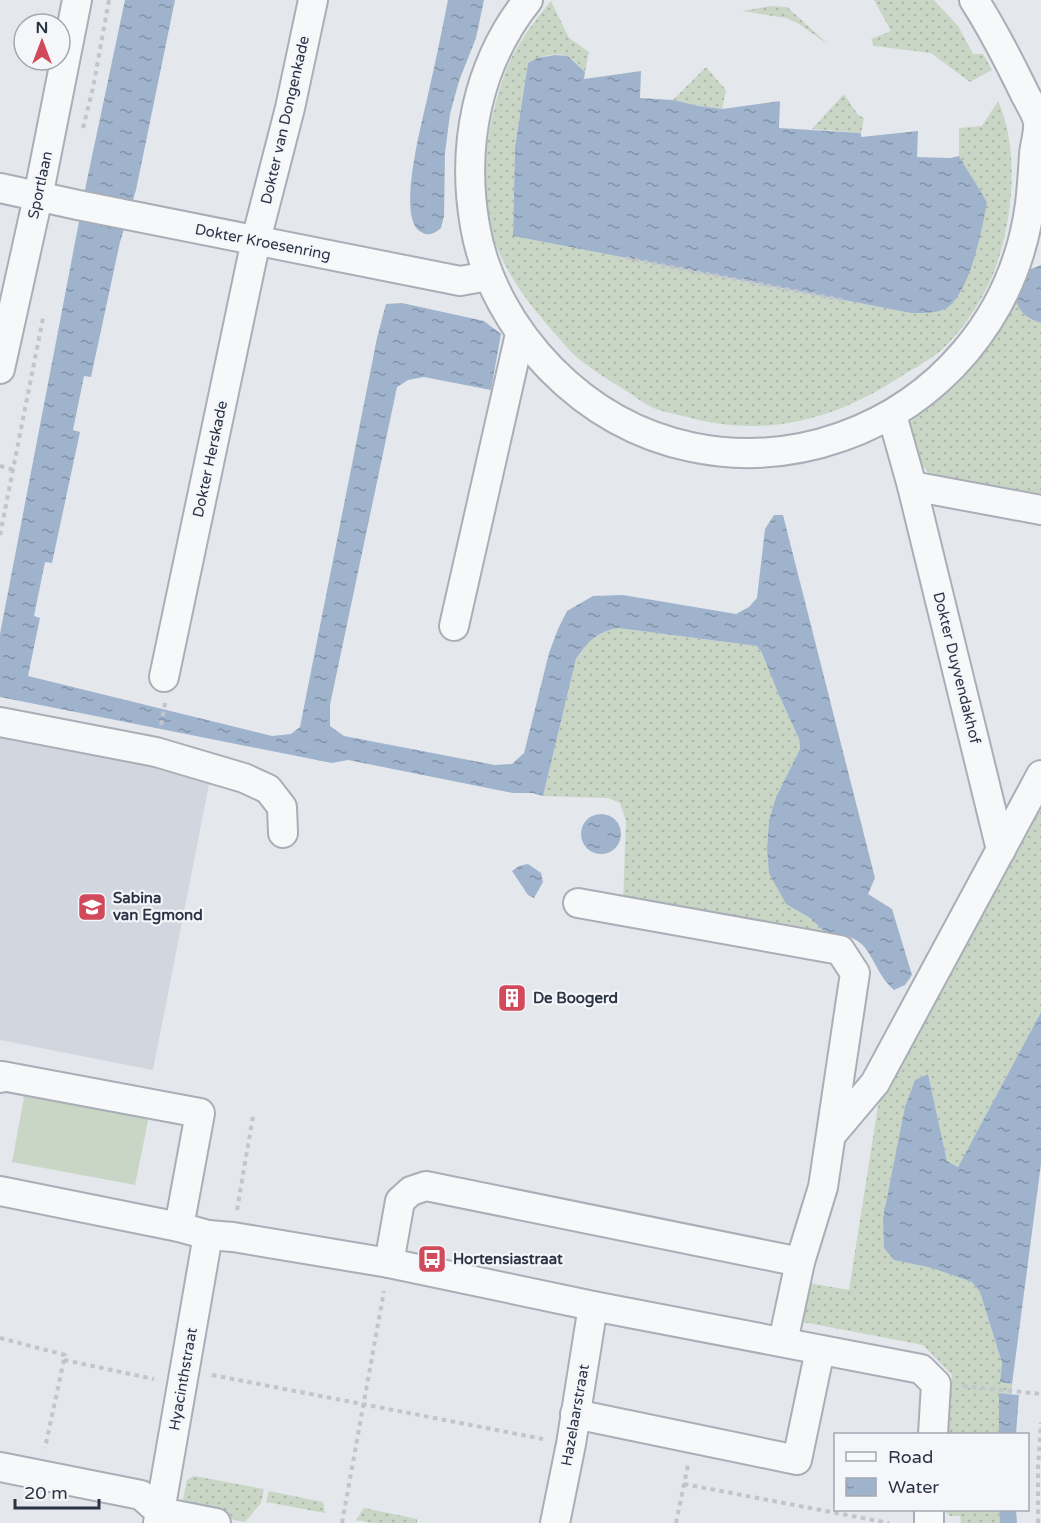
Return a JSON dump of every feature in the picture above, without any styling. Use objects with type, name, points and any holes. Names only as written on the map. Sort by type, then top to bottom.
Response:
[{"type":"street","name":"Sportlaan","points":[[0,369],[38,197],[77,0]]},
{"type":"street","name":"Dokter van Dongenkade","points":[[256,240],[290,108],[313,0]]},
{"type":"street","points":[[528,0],[499,45],[484,81],[474,120],[469,159],[470,199],[477,238],[489,276],[503,306],[534,352],[561,380],[592,404],[626,424],[663,439],[701,448],[750,452],[780,451],[819,445],[856,432],[892,415],[924,393],[954,366],[980,336],[1000,302],[1016,266],[1027,227],[1040,122],[996,34],[974,0]]},
{"type":"street","name":"Dokter Kroesenring","points":[[0,188],[460,282],[489,276]]},
{"type":"street","name":"Dokter Herskade","points":[[164,677],[256,240]]},
{"type":"street","points":[[453,626],[520,334]]},
{"type":"street","name":"Dokter Duyvendakhof","points":[[892,415],[912,486],[1001,850]]},
{"type":"street","points":[[912,486],[1041,510]]},
{"type":"street","points":[[0,722],[156,752],[244,778],[268,789],[282,807],[283,833]]},
{"type":"street","points":[[832,1134],[875,1083],[1041,775]]},
{"type":"street","points":[[578,903],[840,950],[855,973],[823,1187],[800,1262],[783,1342]]},
{"type":"street","points":[[0,1078],[2,1076],[200,1113],[179,1227]]},
{"type":"street","points":[[389,1263],[400,1201],[411,1191],[426,1186],[800,1262]]},
{"type":"street","points":[[0,1191],[220,1236],[389,1263],[592,1306],[921,1370],[936,1384],[933,1433]]},
{"type":"street","name":"Hyacinthstraat","points":[[159,1517],[184,1374],[220,1236]]},
{"type":"street","name":"Hazelaarstraat","points":[[555,1523],[592,1306]]},
{"type":"street","points":[[575,1414],[797,1460],[820,1350]]},
{"type":"street","points":[[0,1467],[141,1495],[159,1517],[216,1523]]},
{"type":"path","points":[[626,258],[842,300]]},
{"type":"path","points":[[0,466],[14,470]]},
{"type":"path","points":[[220,1236],[253,1116]]},
{"type":"path","points":[[342,1523],[389,1263]]},
{"type":"path","points":[[0,1338],[65,1355],[39,1474]]},
{"type":"path","points":[[64,1360],[162,1381],[164,1377],[184,1374],[363,1403],[570,1444]]},
{"type":"path","points":[[990,1388],[1041,1394]]},
{"type":"path","points":[[1038,1523],[1041,1423]]},
{"type":"path","points":[[676,1523],[693,1439]]},
{"type":"path","points":[[684,1484],[889,1523]]},
{"type":"shaded area","name":"Sabina van Egmond","points":[[0,733],[211,774],[153,1070],[0,1040]]},
{"type":"green space","points":[[874,0],[934,0],[958,26],[973,54],[983,54],[992,70],[970,82],[931,53],[874,46],[871,39],[891,31]]},
{"type":"green space","points":[[551,1],[569,38],[589,52],[585,72],[571,59],[561,55],[546,56],[528,63],[515,147],[513,236],[911,313],[929,313],[987,202],[959,156],[959,128],[982,126],[998,101],[1005,120],[1011,163],[1012,185],[1006,229],[991,280],[979,303],[955,336],[933,357],[872,394],[822,415],[796,422],[770,425],[743,426],[715,423],[655,409],[578,358],[533,307],[510,273],[493,237],[486,197],[485,176],[489,133],[505,73],[519,44]]},
{"type":"green space","points":[[771,6],[787,7],[829,45],[799,24],[786,18],[742,11]]},
{"type":"green space","points":[[706,67],[726,90],[722,109],[673,100]]},
{"type":"green space","points":[[844,94],[858,115],[864,118],[861,133],[812,129]]},
{"type":"green space","points":[[1014,299],[1032,320],[1041,323],[1041,499],[930,474],[918,461],[908,424],[969,367],[989,342]]},
{"type":"green space","points":[[618,628],[757,646],[762,653],[799,739],[800,749],[776,797],[769,820],[767,848],[786,904],[810,918],[827,934],[623,902],[626,821],[620,803],[608,798],[543,796],[576,659],[594,638]]},
{"type":"green space","points":[[1041,797],[1041,1012],[958,1167],[947,1161],[928,1074],[915,1080],[894,1260],[932,1268],[972,1282],[980,1292],[1002,1363],[1000,1382],[1012,1384],[1012,1394],[999,1393],[999,1433],[948,1433],[952,1375],[923,1345],[803,1322],[809,1283],[849,1290],[878,1106]]},
{"type":"green space","points":[[25,1092],[149,1116],[135,1185],[12,1162]]},
{"type":"green space","points":[[194,1476],[264,1489],[261,1503],[245,1522],[181,1509],[187,1480]]},
{"type":"green space","points":[[269,1491],[323,1502],[325,1513],[266,1502]]},
{"type":"green space","points":[[364,1508],[417,1519],[417,1523],[372,1523],[356,1520]]},
{"type":"green space","points":[[945,1511],[999,1511],[1000,1523],[961,1523],[960,1516],[950,1516]]},
{"type":"water","points":[[125,0],[175,0],[136,190],[120,242],[91,377],[84,376],[73,430],[80,432],[52,563],[45,562],[34,616],[40,618],[28,676],[272,736],[291,734],[300,727],[377,338],[386,304],[402,303],[484,321],[501,334],[491,390],[424,377],[408,380],[397,387],[330,705],[330,726],[344,736],[495,765],[512,764],[524,753],[549,653],[567,611],[593,596],[623,595],[736,614],[749,607],[757,598],[765,529],[774,515],[783,515],[875,878],[868,894],[892,909],[912,975],[905,985],[894,990],[862,945],[843,935],[827,934],[810,918],[786,904],[769,873],[767,848],[769,820],[776,797],[800,749],[799,739],[757,646],[618,628],[594,638],[576,659],[543,796],[533,793],[513,793],[348,760],[332,763],[0,697],[0,634],[87,180]]},
{"type":"water","points":[[448,0],[484,0],[476,38],[459,81],[450,114],[445,153],[444,216],[441,228],[434,233],[427,234],[421,232],[414,223],[411,187],[417,142]]},
{"type":"water","points":[[555,55],[568,56],[585,72],[584,79],[641,71],[640,98],[673,100],[722,109],[780,101],[779,128],[861,133],[861,137],[918,131],[917,157],[959,156],[987,202],[974,258],[963,287],[948,307],[940,311],[911,313],[513,236],[515,147],[528,63],[537,58]]},
{"type":"water","points":[[1041,265],[1041,323],[1025,314],[1015,299],[1026,271]]},
{"type":"water","points":[[601,814],[609,815],[615,820],[620,826],[620,842],[615,848],[609,853],[601,854],[593,853],[587,848],[582,842],[581,834],[582,826],[587,820],[593,815]]},
{"type":"water","points":[[528,864],[541,873],[543,882],[534,898],[528,895],[512,871]]},
{"type":"water","points":[[1041,1012],[1041,1164],[1012,1384],[1000,1382],[1002,1363],[980,1292],[972,1282],[932,1268],[894,1260],[884,1248],[883,1218],[905,1107],[915,1080],[928,1074],[947,1161],[958,1167]]},
{"type":"water","points":[[999,1393],[1019,1395],[1016,1433],[999,1433]]},
{"type":"water","points":[[999,1511],[1016,1511],[1017,1523],[1000,1523]]},
{"type":"place","name":"Sabina van Egmond","points":[[92,907]]},
{"type":"place","name":"De Boogerd","points":[[512,998]]},
{"type":"place","name":"Hortensiastraat","points":[[432,1259]]}]
